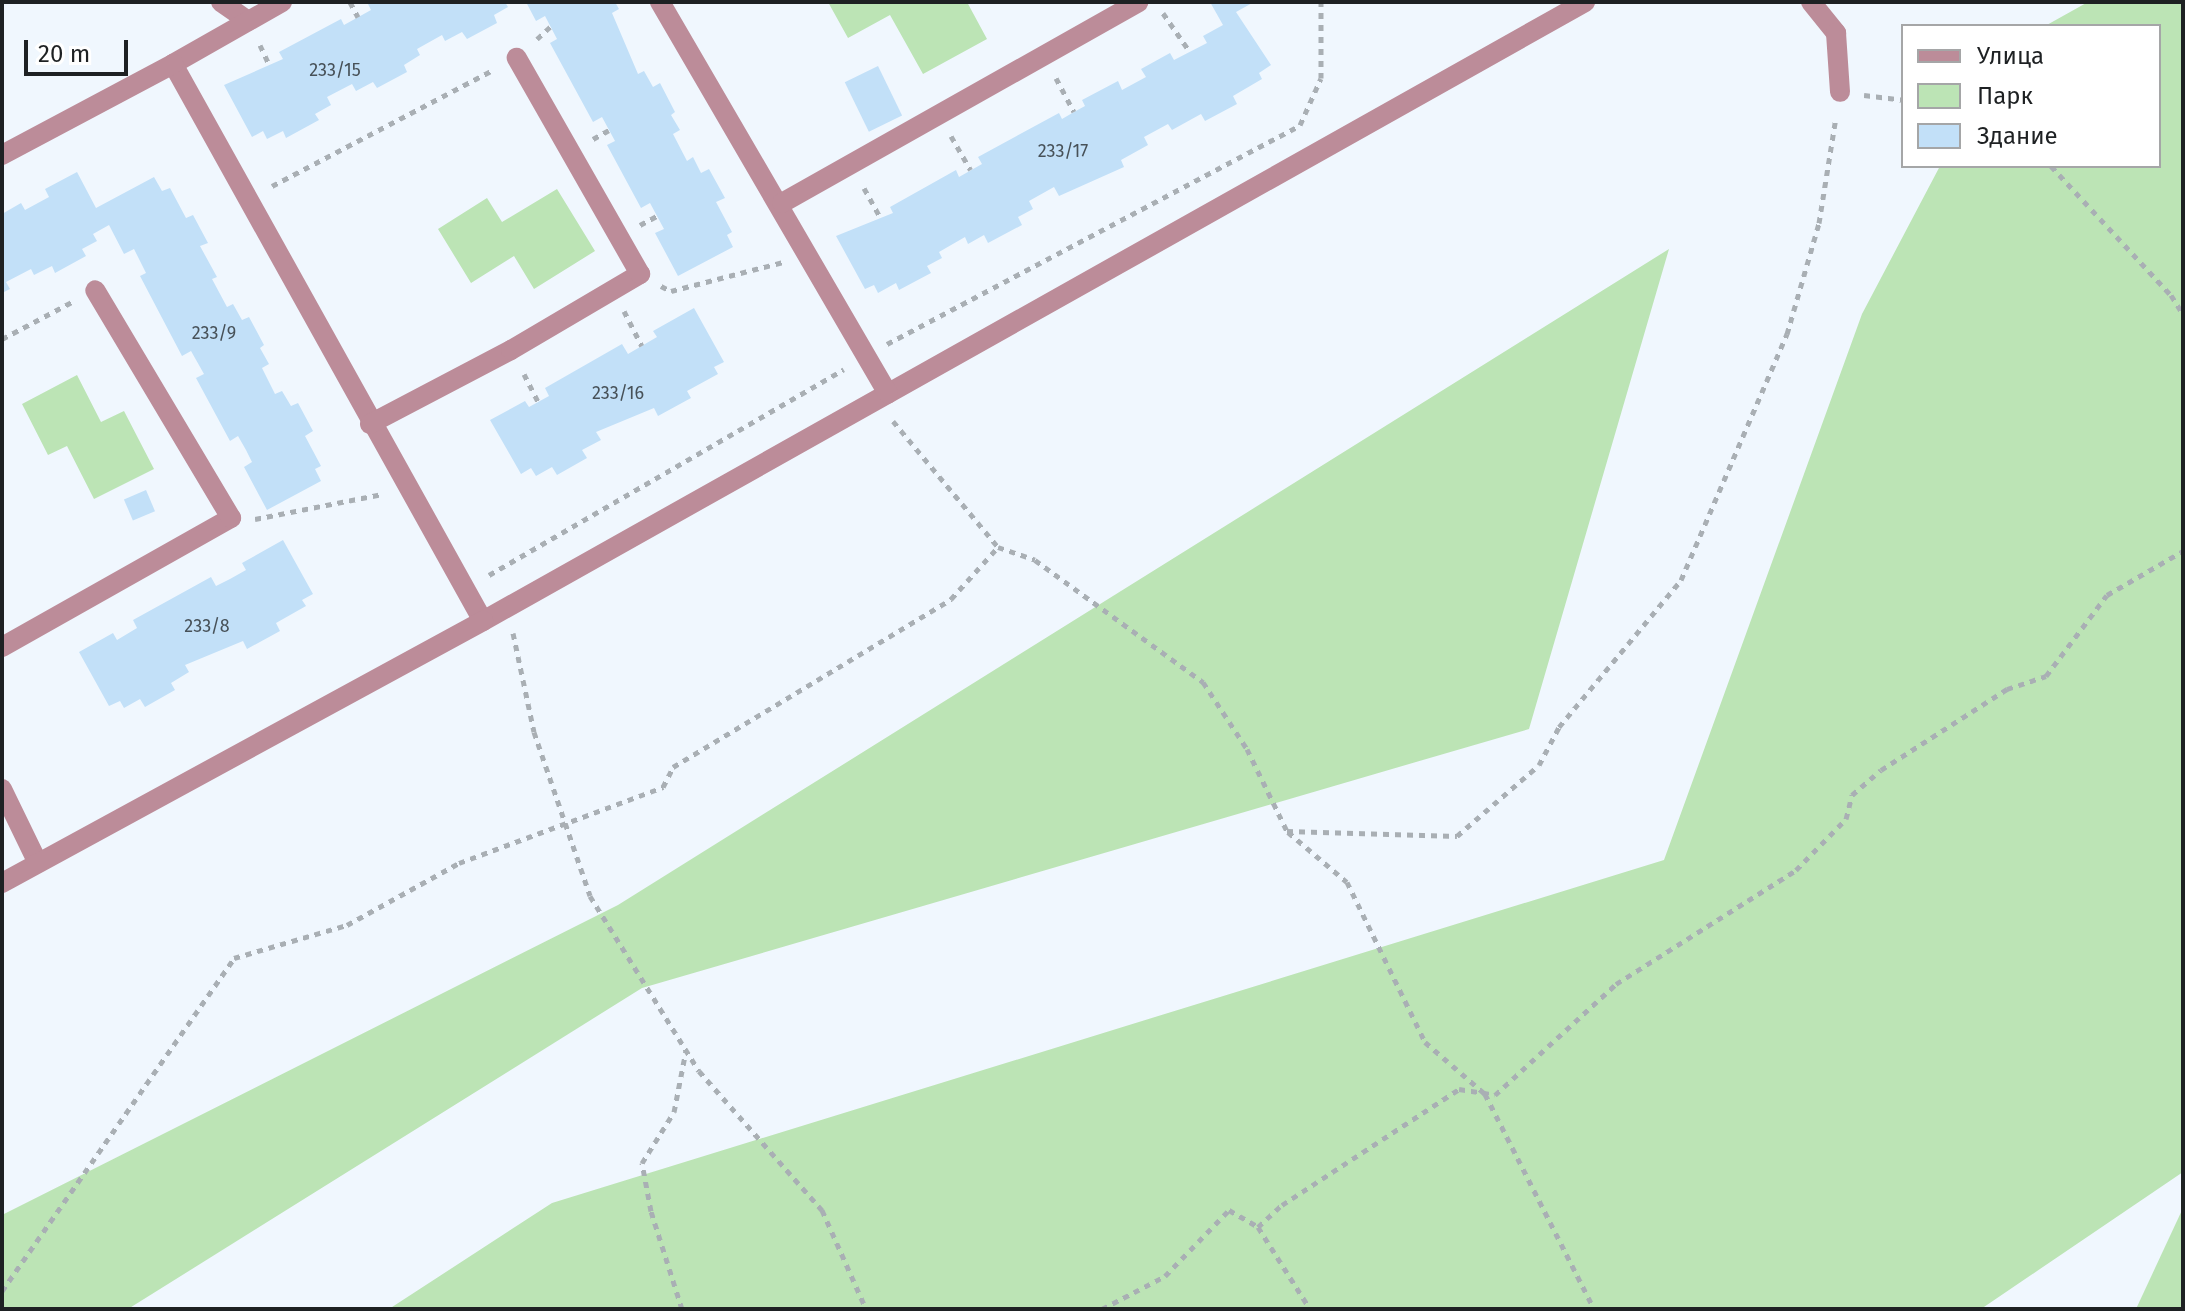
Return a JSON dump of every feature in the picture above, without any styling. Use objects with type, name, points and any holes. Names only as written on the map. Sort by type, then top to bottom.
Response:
[{"type":"lane","points":[[221,2],[248,21]]},
{"type":"lane","points":[[2,155],[282,2]]},
{"type":"lane","points":[[660,2],[782,203],[868,355],[882,396]]},
{"type":"lane","points":[[782,203],[1138,2]]},
{"type":"lane","points":[[2,883],[483,621],[1585,2]]},
{"type":"lane","points":[[1811,2],[1836,33],[1840,92]]},
{"type":"lane","points":[[370,424],[640,274],[517,58]]},
{"type":"lane","points":[[173,64],[370,424],[483,621]]},
{"type":"lane","points":[[2,647],[231,518],[95,290]]},
{"type":"lane","points":[[2,789],[38,863]]},
{"type":"path","points":[[350,2],[358,17]]},
{"type":"path","points":[[1156,2],[1190,52]]},
{"type":"path","points":[[464,589],[868,355],[1300,125],[1321,78],[1321,2]]},
{"type":"path","points":[[1043,55],[1074,112]]},
{"type":"path","points":[[246,199],[517,58]]},
{"type":"path","points":[[1287,831],[1457,836],[1539,765],[1559,727],[1681,580],[1787,334],[1819,223],[1840,92],[1901,100]]},
{"type":"path","points":[[938,114],[971,170]]},
{"type":"path","points":[[2053,168],[2171,295],[2183,314]]},
{"type":"path","points":[[640,274],[671,291],[811,255]]},
{"type":"path","points":[[614,289],[642,346]]},
{"type":"path","points":[[2,339],[95,290]]},
{"type":"path","points":[[882,396],[998,547],[1035,560],[1203,682],[1247,749],[1287,831],[1347,882],[1425,1042],[1485,1094],[1594,1309]]},
{"type":"path","points":[[231,518],[265,520],[407,489]]},
{"type":"path","points":[[2,1291],[234,958],[347,925],[459,863],[663,787],[673,767],[951,599],[998,547]]},
{"type":"path","points":[[1258,1227],[1282,1205],[1459,1089],[1495,1095],[1616,984],[1796,870],[1846,819],[1852,795],[1881,770],[2007,689],[2046,676],[2107,595],[2158,561],[2183,551]]},
{"type":"path","points":[[507,607],[534,732],[590,896],[686,1049],[822,1210],[866,1309]]},
{"type":"path","points":[[682,1309],[651,1211],[642,1163],[674,1112],[686,1049]]},
{"type":"path","points":[[1102,1309],[1165,1276],[1229,1210],[1258,1227],[1310,1309]]},
{"type":"green space","points":[[828,2],[967,2],[987,39],[923,74],[890,15],[848,38]]},
{"type":"green space","points":[[2088,2],[2183,2],[2183,1172],[1981,1309],[389,1309],[552,1203],[1664,860],[1862,314],[1939,168],[2161,168],[2161,24],[2049,24]]},
{"type":"green space","points":[[557,189],[595,251],[534,289],[514,256],[471,283],[438,229],[487,198],[502,222]]},
{"type":"green space","points":[[1669,249],[1529,729],[642,988],[128,1309],[2,1309],[2,1215],[618,905]]},
{"type":"green space","points":[[77,375],[101,422],[124,411],[154,469],[94,499],[67,446],[48,455],[22,404]]},
{"type":"green space","points":[[2183,1208],[2183,1309],[2136,1309]]},
{"type":"building","points":[[505,2],[508,7],[494,15],[497,23],[467,39],[462,32],[445,41],[442,35],[417,49],[420,55],[404,65],[407,72],[377,88],[373,82],[356,91],[352,84],[327,97],[331,105],[315,114],[319,120],[286,138],[283,131],[267,139],[263,131],[252,137],[224,85],[283,59],[279,52],[341,19],[344,25],[371,10],[368,4]]},
{"type":"building","points":[[526,2],[615,2],[619,9],[612,13],[638,74],[644,71],[653,87],[660,83],[675,112],[671,115],[680,130],[673,134],[687,161],[693,157],[701,173],[709,169],[725,198],[716,202],[732,232],[727,235],[733,247],[678,276],[655,233],[664,229],[650,203],[641,208],[607,145],[615,141],[602,117],[593,122],[550,43],[557,39],[545,16],[536,21]]},
{"type":"building","points":[[1210,2],[1254,2],[1236,12],[1271,65],[1259,73],[1262,79],[1233,96],[1237,104],[1205,121],[1201,114],[1172,130],[1168,124],[1144,137],[1148,145],[1121,160],[1124,167],[1059,196],[1054,187],[1029,201],[1033,209],[1018,217],[1022,225],[988,243],[984,235],[968,244],[965,237],[939,252],[942,258],[927,266],[931,273],[899,290],[896,283],[878,293],[874,285],[865,289],[836,236],[893,213],[890,207],[956,170],[959,177],[982,164],[978,157],[1059,113],[1062,119],[1085,106],[1082,100],[1118,81],[1122,90],[1146,77],[1141,69],[1170,53],[1174,60],[1207,43],[1203,36],[1223,25]]},
{"type":"building","points":[[878,66],[902,115],[869,132],[845,82]]},
{"type":"building","points":[[77,172],[96,208],[154,177],[162,191],[170,188],[186,218],[193,215],[208,243],[200,246],[217,277],[212,279],[227,307],[233,304],[242,320],[249,317],[264,345],[260,348],[269,364],[262,368],[275,394],[282,391],[291,406],[298,403],[313,431],[305,436],[321,466],[315,469],[321,481],[267,510],[244,467],[252,462],[246,450],[238,436],[230,441],[196,378],[204,374],[191,351],[182,356],[140,276],[146,273],[134,249],[124,254],[109,225],[93,234],[97,241],[82,249],[86,256],[55,273],[52,266],[34,275],[31,269],[6,282],[10,289],[2,293],[2,214],[21,203],[25,210],[49,197],[45,189]]},
{"type":"building","points":[[694,308],[724,362],[714,367],[718,374],[687,391],[691,398],[658,416],[654,408],[596,432],[601,440],[582,450],[587,458],[557,475],[552,467],[536,476],[531,468],[521,474],[490,420],[525,401],[529,407],[549,396],[545,388],[622,344],[628,354],[657,337],[653,331]]},
{"type":"building","points":[[146,490],[155,511],[133,521],[124,499]]},
{"type":"building","points":[[283,540],[313,594],[302,600],[306,606],[276,623],[280,631],[247,649],[243,641],[185,665],[189,672],[171,683],[175,690],[145,707],[140,699],[124,708],[120,701],[109,706],[79,652],[113,633],[117,640],[137,628],[133,620],[211,577],[216,586],[230,579],[246,570],[242,563]]}]
